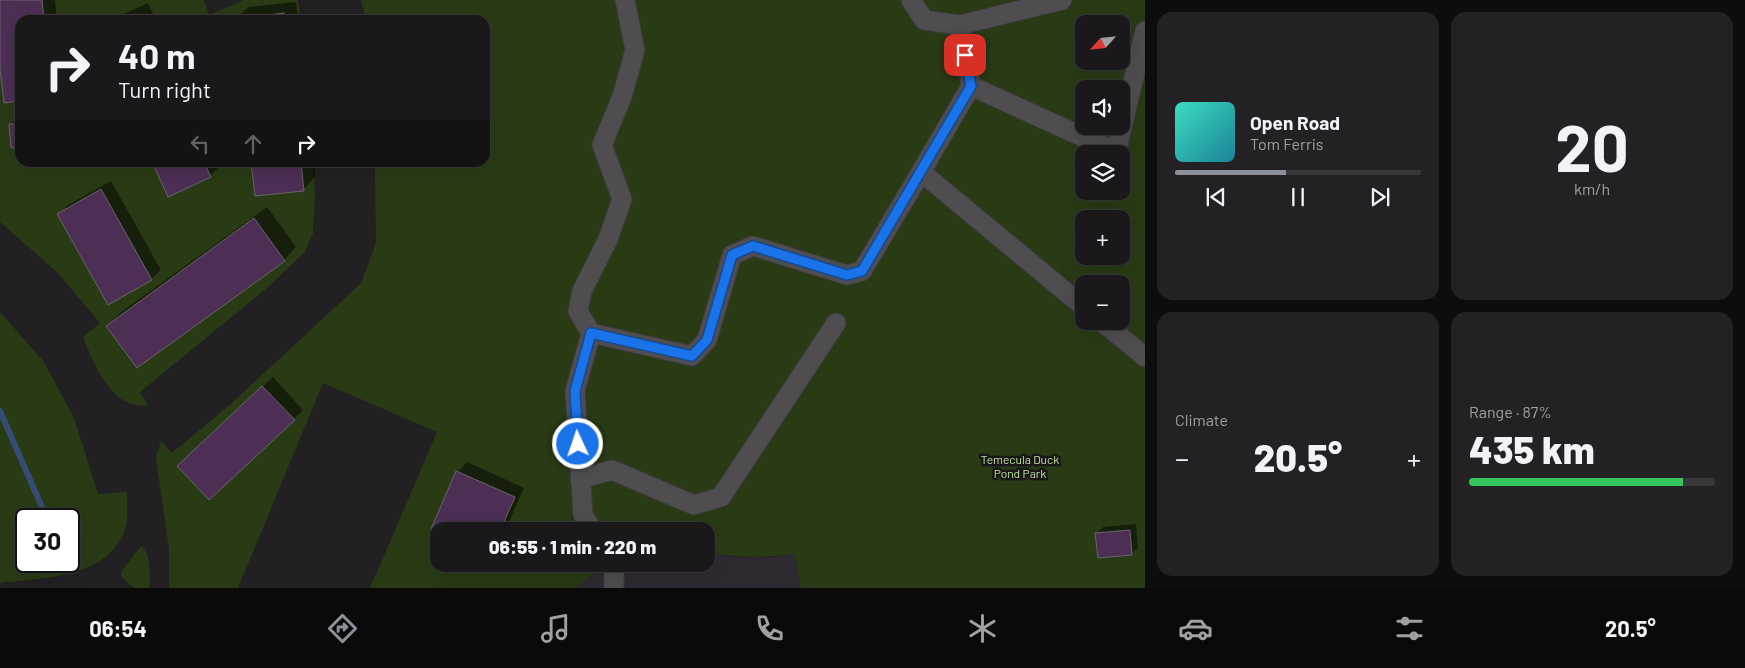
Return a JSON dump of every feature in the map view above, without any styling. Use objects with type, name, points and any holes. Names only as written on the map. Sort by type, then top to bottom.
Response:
[{"type":"street","points":[[587,522],[583,515],[575,391],[591,333],[578,311],[582,291],[608,238],[622,199],[602,145],[622,97],[636,50],[625,0]]},
{"type":"street","points":[[911,0],[924,20],[960,25],[1062,0]]},
{"type":"street","points":[[591,333],[692,356],[707,340],[732,255],[753,246],[847,275],[862,271],[971,86],[960,25]]},
{"type":"street","points":[[971,86],[1116,152],[1145,31]]},
{"type":"street","points":[[921,172],[1075,300]]},
{"type":"street","points":[[580,479],[612,470],[694,505],[721,497],[836,323]]},
{"type":"street","points":[[1112,330],[1145,358]]},
{"type":"street","points":[[614,572],[614,588]]},
{"type":"shaded area","points":[[715,554],[731,557],[771,557],[795,554],[801,588],[522,588],[534,572],[715,572]]},
{"type":"green space","points":[[0,0],[204,0],[209,15],[15,15],[15,167],[313,167],[315,194],[313,233],[305,252],[267,288],[140,392],[148,405],[135,405],[124,401],[106,383],[83,337],[100,323],[57,272],[0,222]]},
{"type":"green space","points":[[244,0],[298,0],[300,15],[209,15]]},
{"type":"green space","name":"Temecula Duck Pond Park","points":[[361,0],[1145,0],[1145,588],[801,588],[795,554],[750,557],[715,554],[715,522],[589,522],[571,516],[575,522],[430,522],[430,572],[596,572],[575,588],[370,588],[437,432],[323,383],[238,588],[169,588],[169,550],[156,458],[161,441],[172,453],[233,402],[361,283],[376,243],[375,167],[490,167],[490,15],[365,15]]},
{"type":"green space","points":[[0,312],[44,362],[74,418],[98,494],[127,492],[126,524],[123,534],[114,549],[101,560],[80,570],[80,508],[56,508],[55,506],[49,508],[15,508],[15,573],[73,573],[34,580],[0,583]]},
{"type":"green space","points":[[141,546],[148,559],[150,572],[149,588],[134,588],[121,576],[121,572]]},
{"type":"building","points":[[0,0],[42,0],[44,15],[15,15],[15,102],[4,103],[0,69]]},
{"type":"building","points":[[284,13],[284,15],[268,15]]},
{"type":"building","points":[[15,123],[15,148],[11,148],[9,124]]},
{"type":"building","points":[[154,167],[206,167],[211,177],[168,197]]},
{"type":"building","points":[[252,167],[302,167],[304,191],[255,196]]},
{"type":"building","points":[[101,189],[152,280],[108,305],[57,214]]},
{"type":"building","points":[[254,218],[285,261],[137,368],[106,326]]},
{"type":"building","points":[[262,386],[295,420],[209,500],[177,466]]},
{"type":"building","points":[[456,471],[515,497],[504,522],[434,522]]},
{"type":"building","points":[[1130,530],[1132,555],[1098,558],[1095,533]]},
{"type":"waterway","points":[[0,411],[42,508]]},
{"type":"route","points":[[578,444],[575,391],[591,333],[692,356],[707,340],[732,255],[753,246],[847,275],[862,271],[971,86],[965,55]]}]
